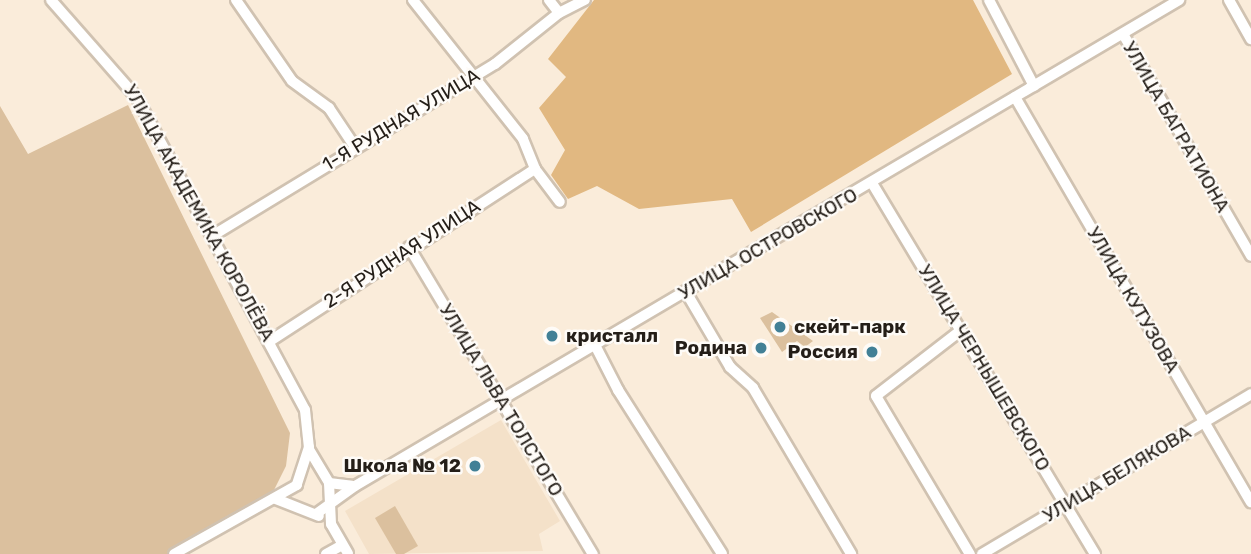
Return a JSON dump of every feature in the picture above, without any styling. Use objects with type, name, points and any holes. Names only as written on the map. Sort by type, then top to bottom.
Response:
[{"type":"street","name":"УЛИЦА АКАДЕМИКА КОРОЛЁВА","points":[[51,0],[137,97],[305,410],[309,447]]},
{"type":"street","points":[[236,0],[292,80],[329,108],[355,147]]},
{"type":"street","points":[[413,0],[523,139],[535,169],[560,201]]},
{"type":"street","points":[[549,0],[559,13]]},
{"type":"street","name":"1-Я РУДНАЯ УЛИЦА","points":[[212,236],[475,76],[559,13],[585,0]]},
{"type":"street","points":[[989,0],[1034,86]]},
{"type":"street","name":"УЛИЦА ОСТРОВСКОГО","points":[[331,503],[355,486],[1180,0]]},
{"type":"street","points":[[1229,0],[1251,39]]},
{"type":"street","name":"УЛИЦА БАГРАТИОНА","points":[[1123,34],[1251,256]]},
{"type":"street","name":"УЛИЦА КУТУЗОВА","points":[[1016,97],[1251,502]]},
{"type":"street","name":"2-Я РУДНАЯ УЛИЦА","points":[[270,341],[409,247],[535,169]]},
{"type":"street","name":"УЛИЦА ЧЕРНЫШЕВСКОГО","points":[[872,183],[1095,554]]},
{"type":"street","name":"УЛИЦА ЛЬВА ТОЛСТОГО","points":[[409,247],[503,399],[593,554]]},
{"type":"street","points":[[686,292],[730,367],[753,388],[851,554]]},
{"type":"street","points":[[960,331],[876,396],[970,554]]},
{"type":"street","points":[[595,345],[618,390],[722,554]]},
{"type":"street","name":"УЛИЦА БЕЛЯКОВА","points":[[982,554],[1251,394]]},
{"type":"street","points":[[309,447],[325,480],[331,503],[331,524]]},
{"type":"street","points":[[296,505],[309,447]]},
{"type":"street","points":[[174,554],[276,499],[300,481],[325,480],[355,486]]},
{"type":"street","points":[[276,499],[296,505],[308,515],[316,514],[331,503]]},
{"type":"street","points":[[316,514],[331,524],[345,550],[326,554]]},
{"type":"shaded area","points":[[594,0],[973,0],[1012,74],[751,232],[732,199],[639,209],[597,186],[568,199],[551,175],[565,150],[539,108],[566,77],[548,59]]},
{"type":"shaded area","points":[[128,105],[290,433],[286,466],[273,492],[274,500],[173,554],[0,554],[0,106],[28,154]]},
{"type":"shaded area","name":"скейт-парк","points":[[772,312],[813,341],[805,347],[797,341],[782,352],[760,318]]},
{"type":"shaded area","name":"Школа № 12","points":[[501,420],[560,521],[539,534],[543,551],[369,554],[345,511]]},
{"type":"shaded area","points":[[395,506],[418,546],[404,554],[396,554],[375,518]]},
{"type":"place","name":"скейт-парк","points":[[780,327]]},
{"type":"place","name":"кристалл","points":[[552,336]]},
{"type":"place","name":"Родина","points":[[761,348]]},
{"type":"place","name":"Россия","points":[[872,352]]},
{"type":"place","name":"Школа № 12","points":[[475,466]]}]
